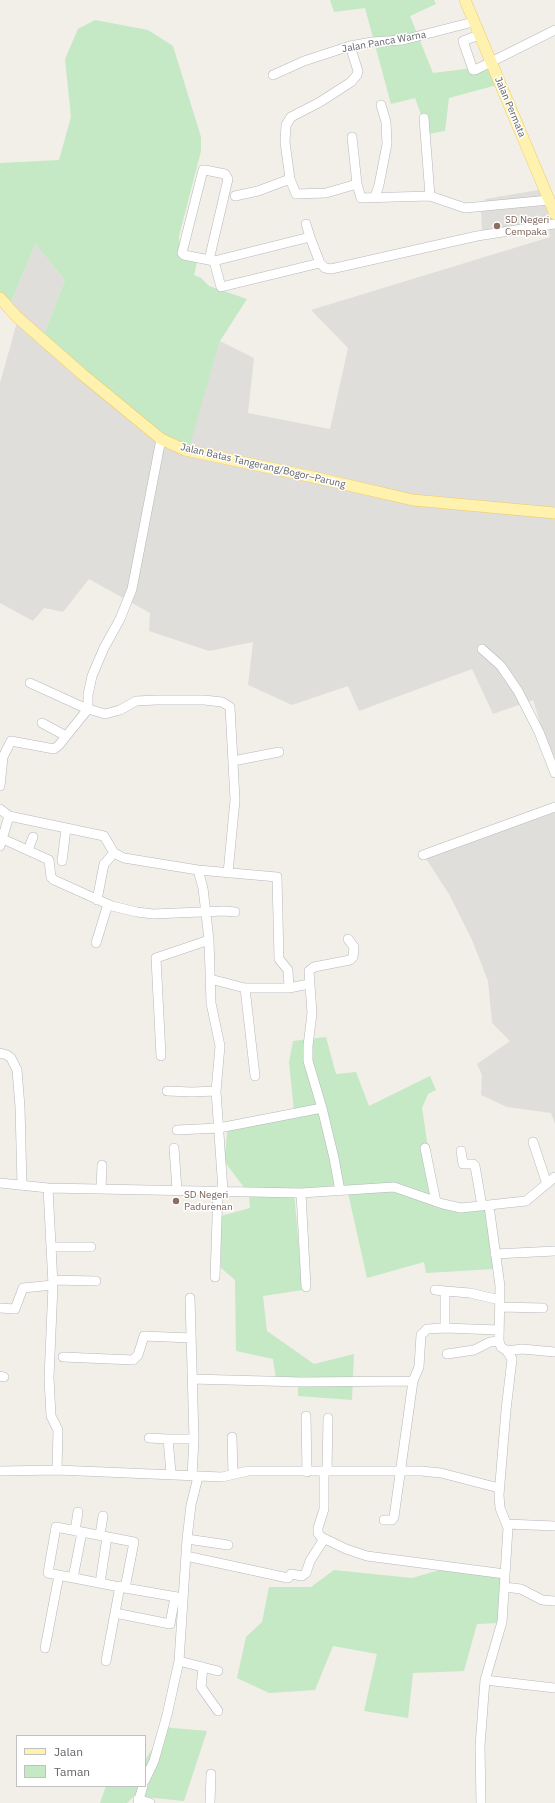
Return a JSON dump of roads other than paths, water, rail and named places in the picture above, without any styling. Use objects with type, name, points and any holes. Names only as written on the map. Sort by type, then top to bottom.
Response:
[{"type":"main road","name":"Jalan Permata","points":[[465,0],[555,214]]},
{"type":"main road","name":"Jalan Batas Tangerang/Bogor–Parung","points":[[0,298],[17,317],[82,374],[161,438],[185,450],[413,500],[555,513]]},
{"type":"street","name":"Jalan Panca Warna","points":[[273,75],[304,61],[350,46],[372,42],[403,40],[474,22]]},
{"type":"street","points":[[479,35],[463,41],[474,70],[482,68],[555,30]]},
{"type":"street","points":[[350,46],[358,71],[351,82],[320,102],[291,117],[284,132],[290,179],[296,194],[326,193],[357,184]]},
{"type":"street","points":[[375,197],[379,185],[387,144],[386,122],[381,105]]},
{"type":"street","points":[[424,118],[430,196]]},
{"type":"street","points":[[352,138],[357,184],[361,198],[430,196],[469,208],[550,200]]},
{"type":"street","points":[[310,237],[211,260],[184,255],[182,253],[203,170],[205,170],[225,174],[228,179],[211,260],[222,287],[320,263]]},
{"type":"street","points":[[235,196],[258,191],[290,179]]},
{"type":"street","points":[[306,224],[320,263],[325,268],[331,269],[477,236],[555,224]]},
{"type":"street","points":[[0,786],[3,756],[11,741],[54,749],[59,745],[88,709],[88,695],[92,676],[104,648],[120,619],[132,589],[161,438]]},
{"type":"street","points":[[482,648],[501,666],[518,691],[539,732],[555,773]]},
{"type":"street","points":[[30,682],[97,713],[112,713],[136,702],[156,700],[189,700],[224,703],[230,707],[235,800],[228,873]]},
{"type":"street","points":[[42,723],[66,736]]},
{"type":"street","points":[[233,762],[279,752]]},
{"type":"street","points":[[423,855],[555,807]]},
{"type":"street","points":[[0,809],[9,816],[104,836],[114,853],[124,858],[198,870],[277,877],[279,960],[288,970],[289,988]]},
{"type":"street","points":[[9,816],[2,843],[28,850],[50,861],[51,877],[53,880],[97,900],[137,912],[153,914],[235,912]]},
{"type":"street","points":[[62,861],[66,829]]},
{"type":"street","points":[[28,850],[33,837]]},
{"type":"street","points":[[97,900],[104,864],[114,853]]},
{"type":"street","points":[[198,870],[201,879],[209,940],[212,1009],[220,1046],[216,1091],[219,1128],[220,1191],[216,1277]]},
{"type":"street","points":[[96,943],[108,904]]},
{"type":"street","points":[[340,1191],[322,1108],[307,1054],[312,1013],[309,971],[314,967],[346,962],[353,957],[354,947],[348,939]]},
{"type":"street","points":[[161,1056],[156,958],[209,940]]},
{"type":"street","points":[[210,979],[245,988],[289,988],[309,984]]},
{"type":"street","points":[[245,988],[256,1076]]},
{"type":"street","points":[[0,1053],[7,1055],[17,1070],[20,1107],[22,1185]]},
{"type":"street","points":[[167,1091],[216,1091]]},
{"type":"street","points":[[177,1130],[219,1128],[322,1108]]},
{"type":"street","points":[[533,1142],[547,1184]]},
{"type":"street","points":[[174,1148],[177,1190]]},
{"type":"street","points":[[425,1148],[436,1202]]},
{"type":"street","points":[[462,1151],[463,1164],[473,1164],[475,1166],[485,1206],[500,1286],[498,1341],[501,1347],[507,1351],[512,1359],[499,1488],[500,1508],[507,1524],[502,1622],[485,1680],[480,1746],[481,1803]]},
{"type":"street","points":[[101,1189],[102,1165]]},
{"type":"street","points":[[0,1183],[48,1188],[301,1193],[394,1187],[436,1202],[461,1208],[526,1201],[555,1177]]},
{"type":"street","points":[[48,1188],[53,1283],[49,1378],[51,1416],[58,1430],[57,1470]]},
{"type":"street","points":[[301,1193],[306,1287]]},
{"type":"street","points":[[51,1247],[91,1247]]},
{"type":"street","points":[[495,1254],[555,1251]]},
{"type":"street","points":[[0,1308],[15,1309],[23,1288],[53,1283],[96,1281]]},
{"type":"street","points":[[435,1290],[470,1293],[500,1303],[543,1308]]},
{"type":"street","points":[[445,1291],[445,1328]]},
{"type":"street","points":[[115,1613],[170,1624],[179,1597],[186,1556],[195,1476],[190,1298]]},
{"type":"street","points":[[384,1520],[393,1518],[402,1471],[413,1381],[419,1367],[423,1332],[427,1329],[445,1328],[498,1330]]},
{"type":"street","points":[[63,1357],[133,1360],[138,1355],[144,1336],[191,1338]]},
{"type":"street","points":[[447,1354],[474,1350],[490,1342],[498,1341]]},
{"type":"street","points":[[507,1351],[522,1349],[555,1352]]},
{"type":"street","points":[[192,1379],[302,1382],[413,1381]]},
{"type":"street","points":[[306,1416],[307,1472]]},
{"type":"street","points":[[328,1418],[324,1509],[318,1533],[321,1537],[346,1549],[367,1556],[505,1574]]},
{"type":"street","points":[[232,1437],[233,1474]]},
{"type":"street","points":[[149,1438],[194,1439]]},
{"type":"street","points":[[168,1439],[171,1473]]},
{"type":"street","points":[[0,1471],[57,1470],[171,1473],[222,1477],[248,1471],[402,1471],[441,1473],[499,1488]]},
{"type":"street","points":[[74,1578],[79,1531],[78,1512]]},
{"type":"street","points":[[100,1583],[104,1536],[103,1516]]},
{"type":"street","points":[[507,1524],[555,1526]]},
{"type":"street","points":[[106,1661],[115,1613],[122,1587],[134,1542],[56,1527],[48,1573],[100,1583],[122,1587],[179,1597]]},
{"type":"street","points":[[187,1539],[228,1545]]},
{"type":"street","points":[[186,1556],[288,1578],[291,1574],[302,1576],[306,1573],[310,1561],[324,1539]]},
{"type":"street","points":[[46,1648],[59,1575]]},
{"type":"street","points":[[504,1587],[521,1589],[542,1600],[555,1601]]},
{"type":"street","points":[[146,1778],[154,1761],[167,1715],[179,1661],[179,1597]]},
{"type":"street","points":[[179,1661],[218,1671]]},
{"type":"street","points":[[203,1667],[201,1687],[218,1711]]},
{"type":"street","points":[[485,1680],[555,1688]]},
{"type":"street","points":[[210,1803],[211,1774]]},
{"type":"street","points":[[143,1787],[138,1801],[150,1803]]},
{"type":"place","name":"SD Negeri Cempaka","points":[[497,226]]},
{"type":"place","name":"SD Negeri Padurenan","points":[[176,1201]]}]
